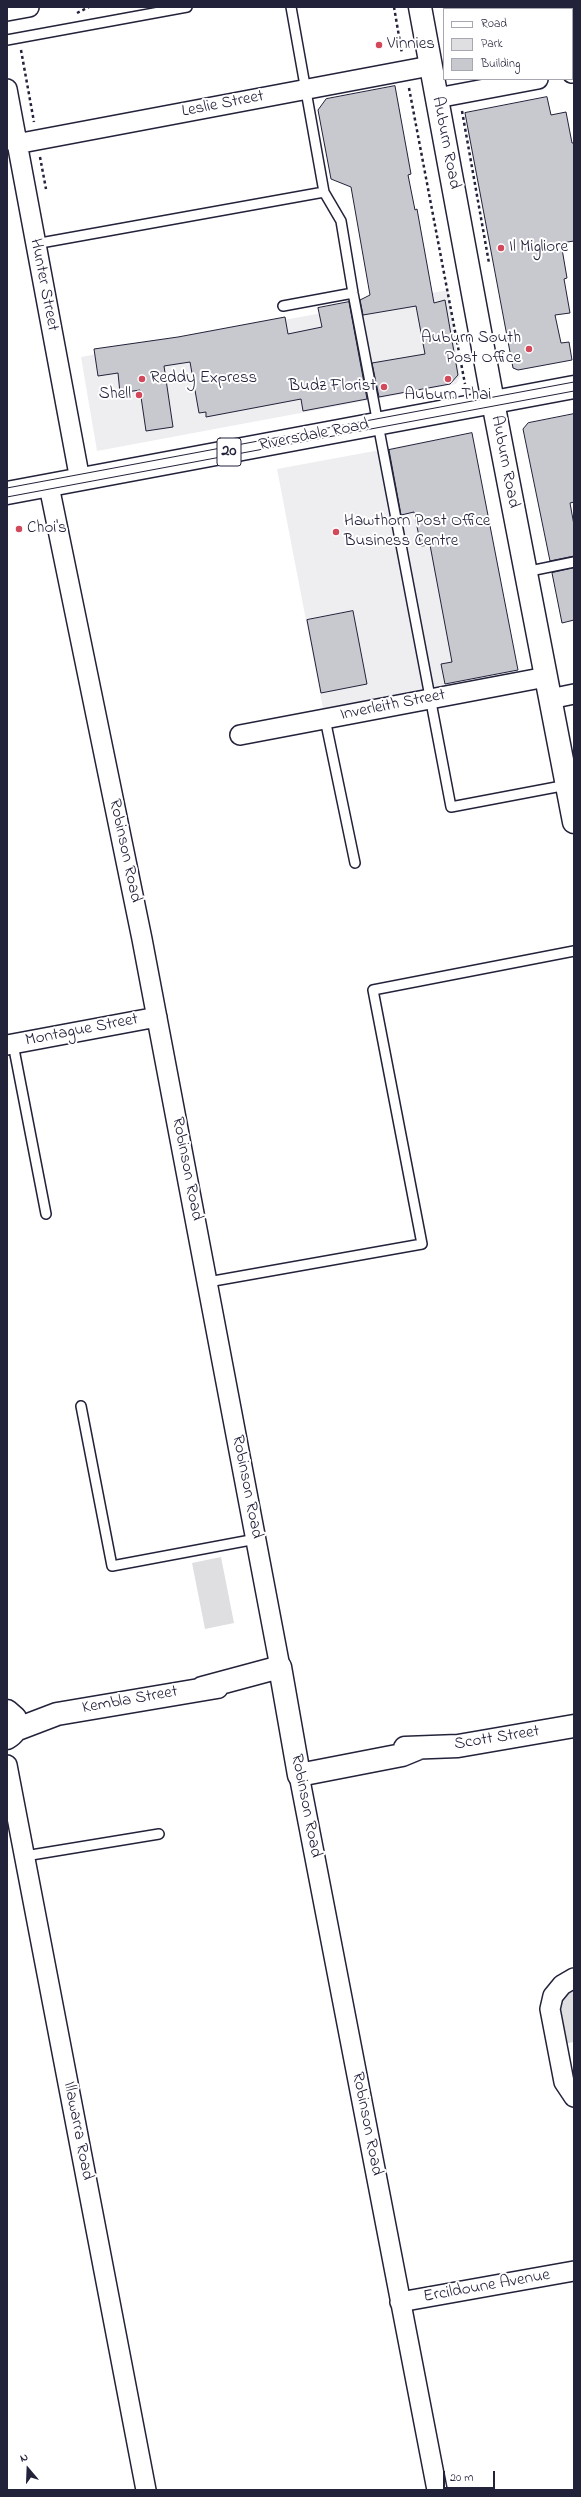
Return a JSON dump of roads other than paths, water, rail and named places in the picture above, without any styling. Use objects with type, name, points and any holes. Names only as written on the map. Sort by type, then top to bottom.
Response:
[{"type":"main road","name":"Auburn Road","points":[[420,7],[525,572],[574,822]]},
{"type":"main road","name":"Riversdale Road","points":[[7,493],[574,387]]},
{"type":"main road","name":"Kembla Street","points":[[10,1721],[282,1674]]},
{"type":"main road","name":"Robinson Road","points":[[282,1674],[298,1770]]},
{"type":"main road","name":"Scott Street","points":[[298,1770],[402,1755],[419,1748],[458,1746],[574,1726]]},
{"type":"street","points":[[7,12],[30,7]]},
{"type":"street","name":"Leslie Street","points":[[16,144],[430,66]]},
{"type":"street","points":[[436,98],[533,80]]},
{"type":"street","name":"Hunter Street","points":[[7,89],[16,144],[80,480]]},
{"type":"street","name":"Robinson Road","points":[[49,486],[158,1017],[282,1674]]},
{"type":"street","name":"Inverleith Street","points":[[240,735],[546,677]]},
{"type":"street","points":[[550,699],[574,694]]},
{"type":"street","name":"Montague Street","points":[[10,1045],[158,1017]]},
{"type":"street","name":"Illawarra Road","points":[[10,1721],[8,1768],[146,2490]]},
{"type":"street","name":"Robinson Road","points":[[298,1770],[437,2490]]},
{"type":"street","points":[[574,1978],[562,1985],[552,1996],[550,2009],[564,2082],[574,2097]]},
{"type":"street","name":"Ercildoune Avenue","points":[[400,2302],[574,2271]]},
{"type":"lane","points":[[7,40],[187,7]]},
{"type":"lane","points":[[291,7],[324,192],[341,221],[353,293],[451,807],[567,785]]},
{"type":"lane","points":[[35,244],[324,192]]},
{"type":"lane","points":[[283,306],[353,293]]},
{"type":"lane","points":[[525,572],[574,562]]},
{"type":"lane","points":[[325,719],[355,863]]},
{"type":"lane","points":[[208,1282],[422,1244],[373,990],[574,951]]},
{"type":"lane","points":[[10,1045],[46,1214]]},
{"type":"lane","points":[[81,1406],[112,1566],[256,1539]]},
{"type":"lane","points":[[25,1856],[159,1834]]},
{"type":"tram line","points":[[7,488],[574,382]]},
{"type":"tram line","points":[[7,497],[574,391]]},
{"type":"place","name":"Vinnies","points":[[379,45]]},
{"type":"place","name":"Il Migliore","points":[[501,248]]},
{"type":"place","name":"Auburn South Post Office","points":[[529,349]]},
{"type":"place","name":"Reddy Express","points":[[142,379]]},
{"type":"place","name":"Auburn Thai","points":[[448,379]]},
{"type":"place","name":"Budz Florist","points":[[384,387]]},
{"type":"place","name":"Shell","points":[[139,395]]},
{"type":"place","name":"Choi's","points":[[19,529]]},
{"type":"place","name":"Hawthorn Post Office Business Centre","points":[[336,532]]}]
